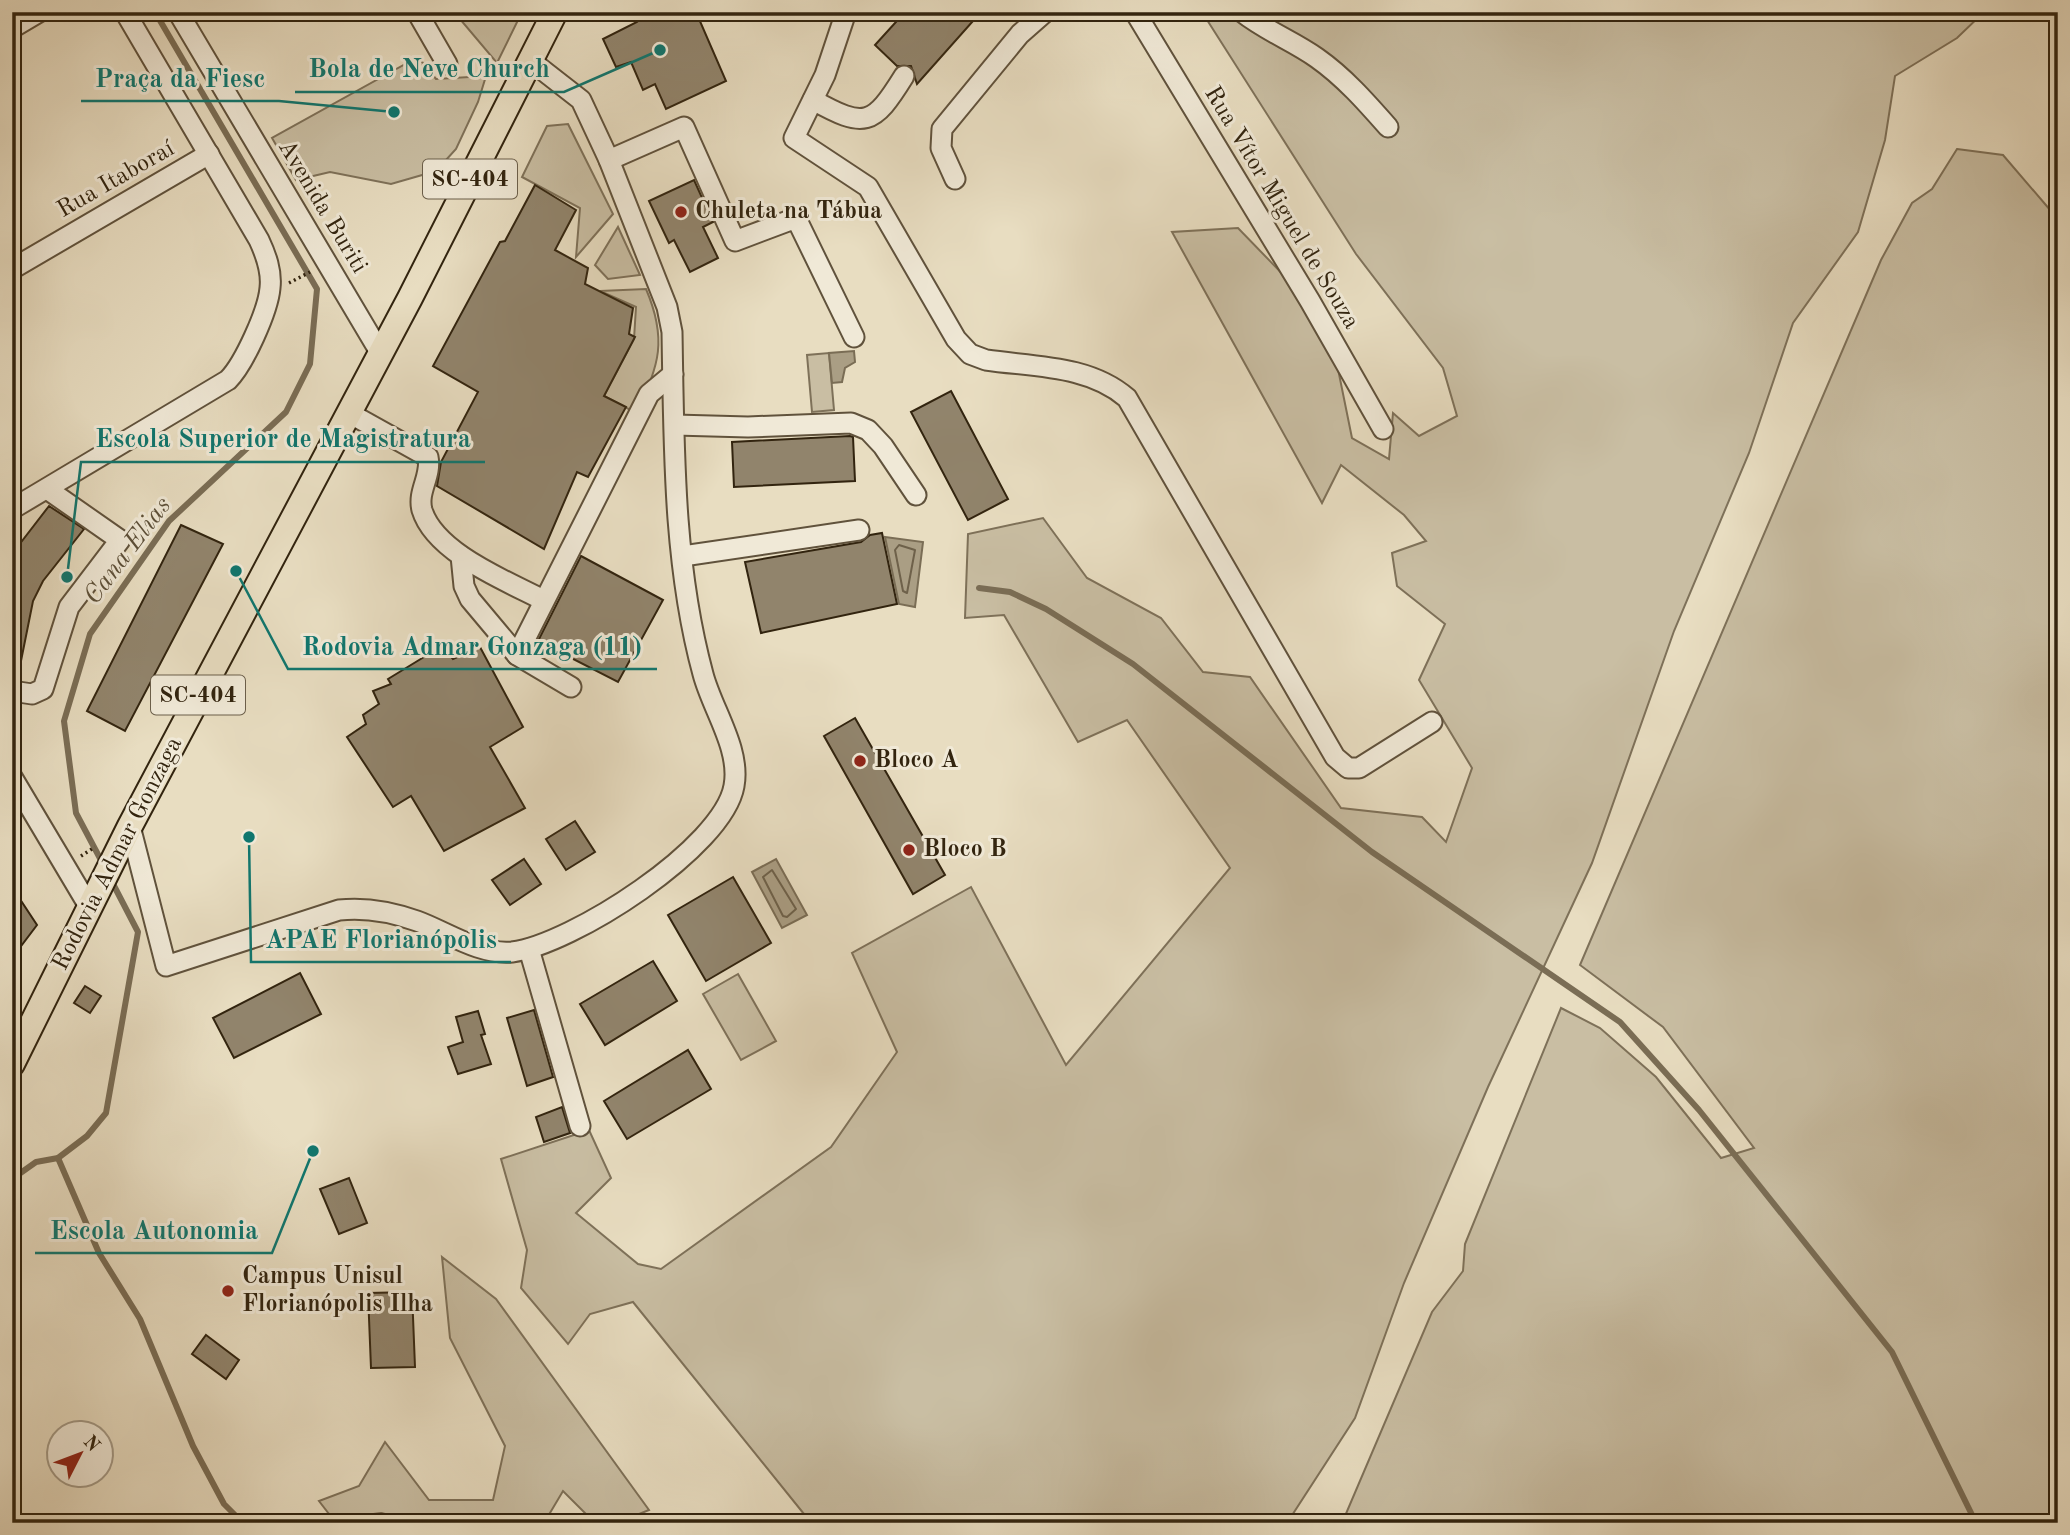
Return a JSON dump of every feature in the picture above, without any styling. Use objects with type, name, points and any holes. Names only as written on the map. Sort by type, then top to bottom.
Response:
[{"type":"main road","name":"Rodovia Admar Gonzaga","points":[[12,1064],[19,1035],[90,908],[130,825],[380,354],[555,12]]},
{"type":"street","points":[[12,28],[39,12]]},
{"type":"street","points":[[12,509],[228,380],[248,355],[270,289],[270,270],[259,240],[125,12]]},
{"type":"street","name":"Avenida Buriti","points":[[178,12],[380,354]]},
{"type":"street","points":[[417,12],[447,64]]},
{"type":"street","points":[[846,12],[840,36],[794,138],[868,187],[956,339],[970,354],[986,360],[1088,374],[1109,383],[1127,398],[1335,757],[1348,768],[1359,768],[1433,722]]},
{"type":"street","points":[[955,178],[941,148],[942,129],[1020,34],[1045,12]]},
{"type":"street","name":"Rua Vítor Miguel de Souza","points":[[1135,12],[1310,301],[1383,429]]},
{"type":"street","points":[[1242,12],[1265,31],[1316,57],[1356,90],[1388,127]]},
{"type":"street","points":[[130,825],[166,966],[339,910],[360,908],[416,921],[492,951],[529,949],[596,918],[639,891],[677,861],[705,833],[727,804],[734,786],[734,765],[697,652],[683,556],[672,332],[667,307],[609,160],[581,100],[531,61]]},
{"type":"street","points":[[813,100],[850,119],[867,119],[885,108],[904,76]]},
{"type":"street","points":[[609,160],[684,127],[735,241],[796,218],[854,337]]},
{"type":"street","name":"Rua Itaboraí","points":[[12,269],[209,155]]},
{"type":"street","points":[[517,655],[649,394],[673,374]]},
{"type":"street","points":[[349,413],[428,457],[430,466],[420,495],[423,512],[431,527],[461,556],[543,600]]},
{"type":"street","points":[[675,425],[748,427],[850,423],[867,430],[883,446],[916,495]]},
{"type":"street","points":[[12,691],[32,694],[43,689],[69,607],[120,540],[47,489]]},
{"type":"street","points":[[683,556],[859,530]]},
{"type":"street","points":[[461,556],[464,586],[470,599],[517,655],[570,687]]},
{"type":"street","points":[[12,777],[90,908]]},
{"type":"street","points":[[529,949],[580,1126]]},
{"type":"path","points":[[295,282],[314,270]]},
{"type":"shaded area","points":[[454,12],[522,12],[497,63]]},
{"type":"shaded area","points":[[1202,12],[1257,12],[1314,21],[1317,12],[1984,12],[1957,38],[1895,76],[1885,140],[1858,232],[1793,323],[1749,453],[1674,631],[1592,863],[1488,1087],[1404,1283],[1355,1418],[1287,1523],[800,1523],[804,1514],[633,1302],[590,1314],[568,1344],[521,1288],[527,1250],[501,1159],[589,1130],[611,1178],[576,1213],[638,1264],[661,1269],[831,1147],[897,1052],[852,953],[971,887],[1066,1065],[1230,868],[1127,720],[1078,742],[1004,615],[965,618],[968,534],[1043,518],[1087,578],[1161,618],[1203,672],[1250,677],[1341,808],[1422,817],[1446,842],[1472,768],[1419,680],[1445,624],[1397,586],[1392,553],[1426,541],[1404,515],[1341,465],[1322,503],[1172,232],[1238,228],[1297,289],[1338,369],[1352,438],[1389,459],[1393,413],[1419,436],[1457,416],[1443,368],[1356,254]]},
{"type":"shaded area","points":[[418,57],[436,79],[486,76],[478,102],[456,149],[436,171],[391,184],[330,172],[296,180],[272,138]]},
{"type":"shaded area","points":[[568,124],[613,214],[576,257],[580,208],[522,177],[547,126]]},
{"type":"shaded area","points":[[1957,149],[2003,155],[2051,211],[2058,213],[2058,1523],[1342,1523],[1432,1312],[1463,1271],[1465,1244],[1561,1008],[1600,1028],[1656,1077],[1721,1158],[1754,1148],[1663,1027],[1580,965],[1881,260],[1912,203],[1932,189]]},
{"type":"shaded area","points":[[618,227],[640,275],[608,279],[595,265]]},
{"type":"shaded area","points":[[646,289],[657,322],[658,352],[651,381],[636,413],[604,396],[634,339],[636,307],[600,291]]},
{"type":"shaded area","points":[[829,353],[834,410],[812,412],[807,355]]},
{"type":"shaded area","points":[[738,974],[776,1041],[741,1060],[703,994]]},
{"type":"shaded area","points":[[442,1257],[496,1299],[649,1510],[617,1523],[595,1523],[563,1491],[544,1523],[336,1523],[319,1501],[359,1486],[385,1442],[429,1500],[493,1500],[505,1446],[450,1338]]},
{"type":"water","points":[[854,351],[855,362],[845,368],[842,382],[832,383],[829,353]]},
{"type":"water","points":[[885,537],[923,542],[915,607],[899,604]]},
{"type":"water","points":[[776,859],[807,915],[782,928],[752,872]]},
{"type":"building","points":[[648,12],[696,12],[726,81],[666,109],[655,84],[643,90],[631,62],[616,67],[603,39],[637,22]]},
{"type":"building","points":[[905,12],[981,12],[917,84],[911,66],[897,66],[875,45]]},
{"type":"building","name":"Chuleta na Tábua","points":[[694,180],[713,222],[703,227],[718,258],[690,272],[674,240],[669,243],[649,201]]},
{"type":"building","points":[[535,185],[576,210],[555,250],[588,268],[585,284],[633,308],[629,334],[635,337],[604,396],[626,407],[588,477],[577,472],[544,549],[437,486],[441,462],[478,392],[433,366],[500,242],[505,241]]},
{"type":"building","points":[[951,391],[1008,499],[968,520],[911,412]]},
{"type":"building","points":[[853,437],[855,481],[734,487],[732,442]]},
{"type":"building","points":[[49,506],[84,529],[43,581],[33,601],[20,666],[12,665],[12,554]]},
{"type":"building","points":[[181,525],[223,544],[125,731],[87,711]]},
{"type":"building","points":[[882,533],[897,604],[761,633],[745,562],[861,542],[870,535]]},
{"type":"building","points":[[581,556],[663,600],[618,682],[538,641]]},
{"type":"building","points":[[442,646],[453,659],[480,647],[523,727],[490,747],[525,808],[444,851],[411,796],[393,807],[347,737],[366,724],[363,715],[379,704],[373,691],[391,684],[388,679]]},
{"type":"building","points":[[855,718],[945,875],[913,894],[824,736]]},
{"type":"building","points":[[575,821],[595,852],[566,870],[546,839]]},
{"type":"building","points":[[524,859],[541,884],[510,905],[492,880]]},
{"type":"building","points":[[733,877],[771,943],[706,981],[668,915]]},
{"type":"building","points":[[12,887],[37,925],[12,958]]},
{"type":"building","points":[[653,961],[677,1001],[605,1045],[580,1004]]},
{"type":"building","points":[[300,973],[321,1014],[234,1058],[213,1018]]},
{"type":"building","points":[[85,986],[101,996],[90,1013],[74,1003]]},
{"type":"building","points":[[534,1010],[553,1077],[527,1086],[507,1018]]},
{"type":"building","points":[[478,1011],[485,1034],[481,1035],[491,1064],[458,1074],[448,1047],[463,1042],[456,1017]]},
{"type":"building","points":[[688,1050],[711,1089],[627,1139],[604,1101]]},
{"type":"building","points":[[562,1107],[570,1133],[544,1142],[536,1117]]},
{"type":"building","points":[[349,1178],[367,1223],[339,1234],[320,1189]]},
{"type":"building","points":[[412,1292],[415,1367],[371,1368],[368,1293]]},
{"type":"building","points":[[206,1335],[239,1360],[226,1379],[192,1354]]},
{"type":"waterway","name":"Cana Elias","points":[[103,864],[76,813],[64,721],[90,634],[169,521],[286,412],[310,364],[317,289],[155,12]]},
{"type":"waterway","points":[[979,588],[1010,592],[1046,609],[1133,664],[1372,852],[1620,1022],[1699,1110],[1892,1352],[1976,1523]]},
{"type":"waterway","name":"Cana Elias","points":[[12,1179],[36,1162],[58,1158],[87,1136],[106,1113],[138,932],[111,880]]},
{"type":"waterway","points":[[58,1158],[99,1253],[140,1319],[193,1446],[224,1504],[243,1523]]},
{"type":"waterway","points":[[321,1523],[381,1515],[408,1523]]},
{"type":"place","name":"Bola de Neve Church","points":[[660,50]]},
{"type":"place","name":"Praça da Fiesc","points":[[394,112]]},
{"type":"place","name":"Chuleta na Tábua","points":[[681,212]]},
{"type":"place","name":"Rodovia Admar Gonzaga (11)","points":[[236,571]]},
{"type":"place","name":"Escola Superior de Magistratura","points":[[67,577]]},
{"type":"place","name":"Bloco A","points":[[860,761]]},
{"type":"place","name":"APAE Florianópolis","points":[[249,837]]},
{"type":"place","name":"Bloco B","points":[[909,850]]},
{"type":"place","name":"Escola Autonomia","points":[[313,1151]]},
{"type":"place","name":"Campus Unisul Florianópolis Ilha","points":[[228,1291]]}]
